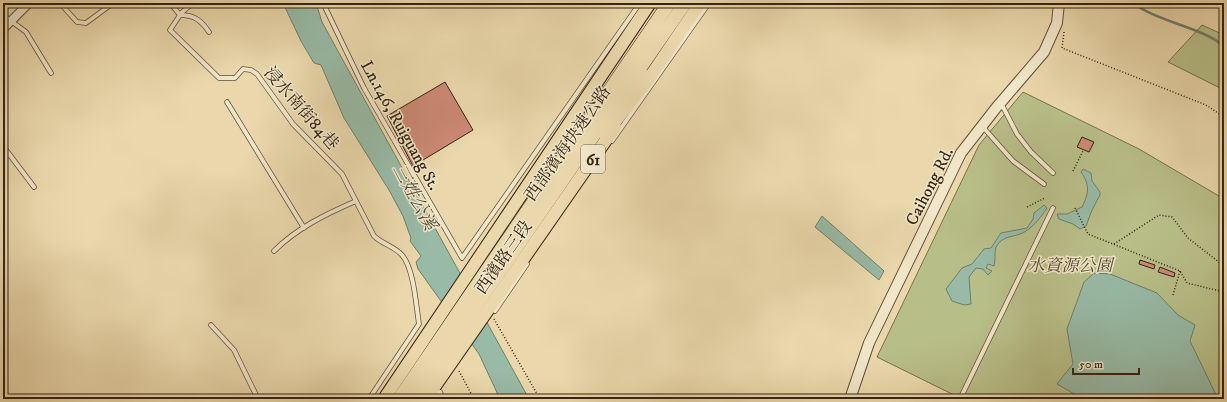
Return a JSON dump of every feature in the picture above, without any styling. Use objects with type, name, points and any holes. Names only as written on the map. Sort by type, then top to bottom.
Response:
[{"type":"highway","points":[[601,102],[660,3]]},
{"type":"highway","name":"西部濱海快速公路","points":[[399,399],[444,330],[669,3]]},
{"type":"highway","name":"西部濱海快速公路","points":[[486,309],[528,231],[685,3]]},
{"type":"highway","points":[[528,231],[650,76]]},
{"type":"highway","name":"61","points":[[414,399],[452,342],[486,309]]},
{"type":"main road","name":"西濱路三段","points":[[384,399],[650,3]]},
{"type":"main road","name":"西濱路三段","points":[[486,309],[700,3]]},
{"type":"main road","name":"61","points":[[426,399],[455,364],[486,309]]},
{"type":"street","points":[[3,29],[29,3]]},
{"type":"street","name":"Caihong Rd.","points":[[850,399],[873,336],[961,153],[1044,52],[1057,23],[1059,3]]},
{"type":"lane","points":[[60,3],[77,22],[86,23],[113,3]]},
{"type":"lane","points":[[170,3],[180,14],[191,15],[203,23],[208,32]]},
{"type":"lane","points":[[180,14],[194,3]]},
{"type":"lane","name":"Ln.146, Ruiguang St.","points":[[323,3],[364,88],[462,258]]},
{"type":"lane","name":"西濱路三段","points":[[462,258],[640,3]]},
{"type":"lane","points":[[611,143],[709,3]]},
{"type":"lane","name":"浸水南街84巷","points":[[180,14],[170,30],[219,78],[235,78],[243,69],[252,70],[257,74],[294,124],[342,174],[374,236],[380,242],[392,247],[402,255],[409,267],[419,324],[369,399]]},
{"type":"lane","points":[[3,15],[12,20],[26,32],[51,73]]},
{"type":"lane","points":[[227,102],[304,228]]},
{"type":"lane","points":[[1001,103],[1017,134],[1031,152],[1053,173]]},
{"type":"lane","points":[[982,126],[1013,161],[1044,184]]},
{"type":"lane","points":[[3,146],[34,187]]},
{"type":"lane","points":[[274,251],[288,237],[325,214],[356,201]]},
{"type":"lane","points":[[960,399],[1053,208]]},
{"type":"lane","name":"西濱路三段","points":[[486,309],[530,260]]},
{"type":"lane","points":[[211,325],[234,350],[258,399]]},
{"type":"lane","points":[[435,399],[440,392],[443,399]]},
{"type":"path","points":[[1068,10],[1070,3]]},
{"type":"path","points":[[1064,32],[1062,48],[1206,105],[1224,117]]},
{"type":"path","points":[[1074,171],[1083,150]]},
{"type":"path","points":[[1027,207],[1045,198]]},
{"type":"path","points":[[1075,208],[1088,234],[1180,271],[1187,283],[1224,292]]},
{"type":"path","points":[[1114,244],[1159,215],[1172,217],[1188,238],[1224,266]]},
{"type":"path","points":[[1173,295],[1180,271]]},
{"type":"path","points":[[486,309],[493,317],[540,399]]},
{"type":"path","points":[[455,364],[474,399]]},
{"type":"green space","points":[[1202,25],[1224,35],[1224,90],[1168,62]]},
{"type":"green space","name":"水資源公園","points":[[1023,92],[1139,149],[1224,199],[1224,399],[962,399],[877,357],[979,145]]},
{"type":"water","name":"三姓公溪","points":[[283,3],[316,3],[322,22],[529,399],[500,399],[479,354],[418,269],[416,262],[421,256],[410,241],[411,238],[403,216],[389,190],[344,118],[321,65],[314,63],[301,41]]},
{"type":"water","points":[[1083,169],[1091,173],[1092,181],[1100,192],[1100,195],[1086,226],[1080,229],[1073,224],[1059,219],[1057,214],[1067,214],[1082,207],[1088,189],[1081,172]]},
{"type":"water","points":[[1044,205],[1047,208],[1038,221],[1029,229],[1006,238],[999,243],[995,249],[994,266],[988,264],[986,268],[992,271],[988,275],[983,269],[976,268],[969,277],[971,304],[964,305],[952,301],[946,289],[962,268],[972,264],[984,249],[991,248],[1001,233],[1027,228],[1033,219],[1034,213]]},
{"type":"water","points":[[822,216],[884,271],[879,280],[815,227]]},
{"type":"water","points":[[1094,273],[1110,274],[1157,293],[1178,315],[1195,325],[1190,341],[1218,399],[1083,399],[1057,384],[1073,364],[1067,329],[1084,282]]},
{"type":"building","points":[[445,82],[473,130],[413,166],[387,116]]},
{"type":"building","points":[[1082,137],[1094,142],[1089,152],[1077,147]]},
{"type":"building","points":[[1140,260],[1155,265],[1154,269],[1139,264]]},
{"type":"building","points":[[1160,267],[1175,273],[1174,277],[1158,272]]},
{"type":"waterway","points":[[1133,3],[1155,15],[1214,39],[1224,46]]}]
